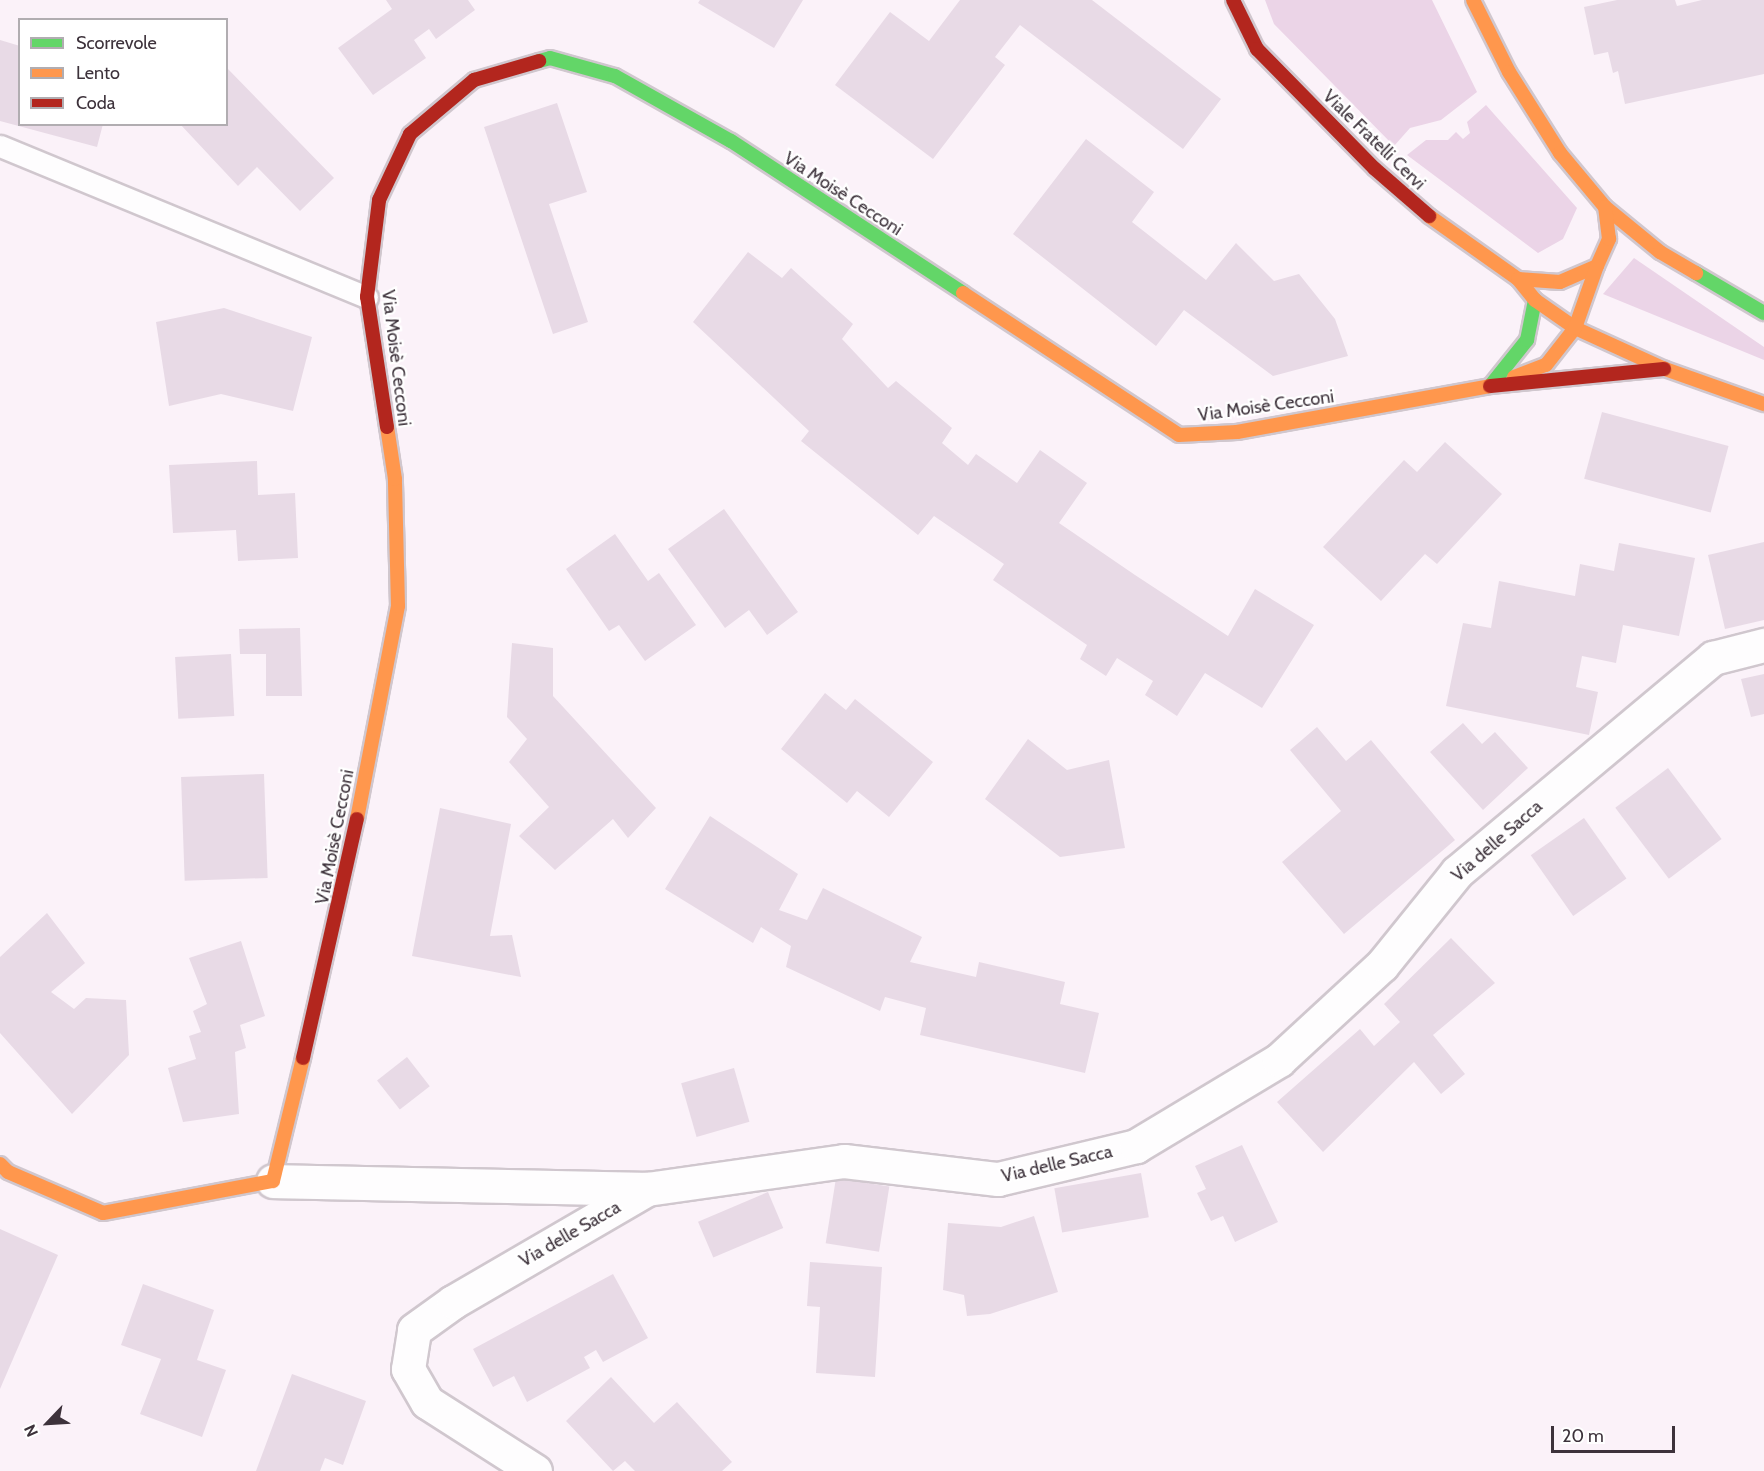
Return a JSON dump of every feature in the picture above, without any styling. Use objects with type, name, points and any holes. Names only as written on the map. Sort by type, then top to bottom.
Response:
[{"type":"street","name":"Viale Fratelli Cervi","points":[[1233,0],[1257,49],[1374,169],[1446,230],[1518,279],[1535,300],[1575,328],[1665,369],[1764,404]]},
{"type":"street","points":[[1473,0],[1509,72],[1554,143],[1605,207],[1660,252],[1764,313]]},
{"type":"street","name":"Via Moisè Cecconi","points":[[273,1181],[340,908],[398,606],[395,478],[367,297],[379,200],[410,134],[474,80],[550,58],[615,76],[731,141],[1179,435],[1237,432],[1490,386]]},
{"type":"street","points":[[1490,386],[1546,365],[1575,328],[1609,239],[1605,207]]},
{"type":"street","points":[[1518,279],[1560,282],[1597,266]]},
{"type":"street","points":[[1490,386],[1527,340],[1535,300]]},
{"type":"street","points":[[1490,386],[1665,369]]},
{"type":"street","name":"Via delle Sacca","points":[[535,1471],[427,1402],[408,1369],[414,1330],[453,1302],[647,1189],[844,1161],[998,1179],[1136,1146],[1280,1060],[1382,965],[1457,872],[1713,658],[1764,645]]},
{"type":"street","points":[[0,1164],[8,1172],[103,1213],[273,1181],[647,1189]]},
{"type":"lane","points":[[0,146],[367,297]]},
{"type":"shaded area","points":[[1265,0],[1432,0],[1477,92],[1441,120],[1410,128],[1394,146],[1274,24]]},
{"type":"shaded area","points":[[1486,105],[1577,208],[1563,239],[1538,253],[1407,155],[1426,140],[1448,140],[1456,132],[1463,139],[1470,133],[1467,122]]},
{"type":"shaded area","points":[[1634,258],[1764,347],[1764,360],[1603,294]]},
{"type":"building","points":[[386,0],[468,0],[475,10],[436,39],[429,29],[414,40],[426,58],[373,95],[338,48],[392,9]]},
{"type":"building","points":[[700,0],[803,0],[774,48],[698,3]]},
{"type":"building","points":[[960,0],[1092,0],[1221,99],[1183,149],[1020,25],[995,57],[1005,65],[933,159],[835,85],[890,12],[929,41]]},
{"type":"building","points":[[1617,0],[1675,0],[1677,6],[1702,0],[1764,0],[1764,74],[1625,104],[1618,71],[1613,73],[1608,52],[1594,55],[1584,7]]},
{"type":"building","points":[[0,40],[18,45],[18,126],[0,121]]},
{"type":"building","points":[[228,69],[334,178],[300,211],[257,167],[238,186],[182,126],[228,126]]},
{"type":"building","points":[[557,103],[587,192],[549,204],[588,322],[553,334],[484,127]]},
{"type":"building","points":[[19,126],[102,126],[97,147]]},
{"type":"building","points":[[1086,139],[1154,192],[1132,222],[1206,280],[1236,243],[1274,281],[1299,274],[1335,319],[1348,356],[1273,376],[1184,310],[1156,346],[1013,234]]},
{"type":"building","points":[[748,252],[782,278],[791,268],[853,324],[842,339],[888,388],[896,381],[952,428],[942,443],[968,465],[976,454],[1017,483],[1040,450],[1087,483],[1059,523],[1228,636],[1255,589],[1314,625],[1262,708],[1205,673],[1177,716],[1145,695],[1153,681],[1117,658],[1106,676],[1080,659],[1087,645],[993,580],[1004,564],[934,516],[918,535],[801,441],[809,431],[693,322]]},
{"type":"building","points":[[224,308],[312,337],[293,411],[221,394],[169,406],[156,322]]},
{"type":"building","points":[[1602,412],[1729,446],[1711,513],[1584,479]]},
{"type":"building","points":[[1445,442],[1502,494],[1437,564],[1425,554],[1381,601],[1323,547],[1404,460],[1417,472]]},
{"type":"building","points":[[257,461],[258,495],[295,493],[298,558],[238,561],[236,530],[173,533],[169,465]]},
{"type":"building","points":[[724,509],[798,612],[767,635],[749,610],[725,628],[668,549]]},
{"type":"building","points":[[615,534],[648,581],[659,573],[696,625],[645,661],[619,625],[609,631],[566,569]]},
{"type":"building","points":[[1764,542],[1764,620],[1725,629],[1708,555]]},
{"type":"building","points":[[1619,543],[1695,558],[1679,636],[1623,625],[1616,663],[1582,656],[1576,687],[1598,692],[1589,735],[1446,706],[1463,623],[1491,628],[1499,581],[1575,596],[1580,564],[1614,571]]},
{"type":"building","points":[[300,628],[302,696],[266,696],[266,654],[240,654],[239,629]]},
{"type":"building","points":[[512,643],[553,648],[553,696],[656,808],[628,838],[613,819],[555,870],[519,836],[549,807],[509,762],[527,739],[507,717]]},
{"type":"building","points":[[231,654],[234,716],[178,719],[175,657]]},
{"type":"building","points":[[1764,674],[1764,714],[1751,717],[1741,679]]},
{"type":"building","points":[[825,693],[846,710],[855,699],[933,762],[889,817],[857,791],[847,803],[781,749]]},
{"type":"building","points":[[1463,723],[1482,744],[1495,732],[1528,768],[1483,810],[1430,752]]},
{"type":"building","points":[[1317,727],[1346,761],[1371,740],[1455,840],[1344,934],[1282,862],[1341,811],[1290,750]]},
{"type":"building","points":[[1028,739],[1067,770],[1109,760],[1125,848],[1060,857],[985,799]]},
{"type":"building","points":[[1668,768],[1722,839],[1669,879],[1615,808]]},
{"type":"building","points":[[264,774],[268,878],[185,881],[181,777]]},
{"type":"building","points":[[440,808],[511,824],[490,936],[512,935],[521,977],[412,956]]},
{"type":"building","points":[[710,816],[798,874],[779,910],[807,920],[823,888],[922,937],[910,962],[976,977],[979,962],[1065,982],[1060,1004],[1099,1013],[1085,1073],[920,1035],[926,1008],[885,997],[880,1011],[786,967],[791,946],[761,927],[753,943],[665,889]]},
{"type":"building","points":[[1584,818],[1626,879],[1573,916],[1531,855]]},
{"type":"building","points":[[47,913],[85,963],[51,992],[74,1009],[86,998],[126,1000],[129,1055],[72,1114],[0,1033],[0,957]]},
{"type":"building","points":[[1451,938],[1495,983],[1433,1035],[1465,1074],[1441,1094],[1414,1062],[1323,1152],[1277,1102],[1360,1029],[1374,1046],[1400,1022],[1384,1004]]},
{"type":"building","points":[[241,941],[265,1016],[240,1025],[246,1048],[235,1052],[239,1114],[183,1122],[168,1068],[196,1059],[189,1036],[201,1032],[193,1011],[207,1004],[189,958]]},
{"type":"building","points":[[407,1057],[430,1086],[400,1110],[377,1080]]},
{"type":"building","points":[[734,1068],[749,1122],[697,1137],[681,1083]]},
{"type":"building","points":[[1242,1145],[1278,1222],[1235,1242],[1223,1216],[1211,1221],[1197,1193],[1206,1189],[1195,1166]]},
{"type":"building","points":[[1141,1173],[1149,1217],[1062,1233],[1054,1188]]},
{"type":"building","points":[[836,1178],[889,1186],[879,1252],[826,1243]]},
{"type":"building","points":[[768,1192],[783,1228],[713,1258],[698,1222]]},
{"type":"building","points":[[1034,1216],[1058,1292],[990,1314],[967,1316],[964,1295],[943,1290],[948,1223],[1001,1227]]},
{"type":"building","points":[[0,1229],[58,1255],[0,1389]]},
{"type":"building","points":[[810,1262],[882,1267],[875,1377],[816,1373],[820,1307],[807,1306]]},
{"type":"building","points":[[613,1274],[648,1338],[603,1362],[596,1350],[584,1357],[590,1368],[527,1402],[514,1376],[493,1387],[473,1349]]},
{"type":"building","points":[[143,1284],[214,1310],[197,1360],[226,1370],[202,1437],[140,1414],[161,1359],[121,1345]]},
{"type":"building","points":[[292,1374],[366,1401],[343,1465],[325,1458],[320,1471],[256,1471]]},
{"type":"building","points":[[611,1377],[654,1423],[677,1402],[732,1462],[722,1471],[635,1471],[625,1461],[613,1471],[566,1421]]},
{"type":"traffic: fast","points":[[539,61],[550,58],[615,76],[731,141],[963,293]]},
{"type":"traffic: fast","points":[[1696,273],[1764,313]]},
{"type":"traffic: fast","points":[[1491,385],[1527,340],[1535,300]]},
{"type":"traffic: slow","points":[[1473,0],[1509,72],[1560,153],[1605,207],[1660,252],[1696,273]]},
{"type":"traffic: slow","points":[[1429,216],[1518,279],[1560,282],[1597,266],[1609,239],[1605,207]]},
{"type":"traffic: slow","points":[[1514,377],[1546,365],[1575,328],[1597,266]]},
{"type":"traffic: slow","points":[[1518,279],[1535,300],[1575,328],[1665,369],[1764,404]]},
{"type":"traffic: slow","points":[[963,293],[1179,435],[1237,432],[1490,386]]},
{"type":"traffic: slow","points":[[357,819],[398,606],[395,479],[387,427]]},
{"type":"traffic: slow","points":[[0,1164],[8,1172],[103,1213],[273,1181],[303,1058]]},
{"type":"traffic: jam","points":[[1233,0],[1257,49],[1375,169],[1429,216]]},
{"type":"traffic: jam","points":[[387,427],[367,297],[379,200],[410,134],[474,80],[539,61]]},
{"type":"traffic: jam","points":[[1490,386],[1664,369]]},
{"type":"traffic: jam","points":[[303,1058],[357,819]]}]
